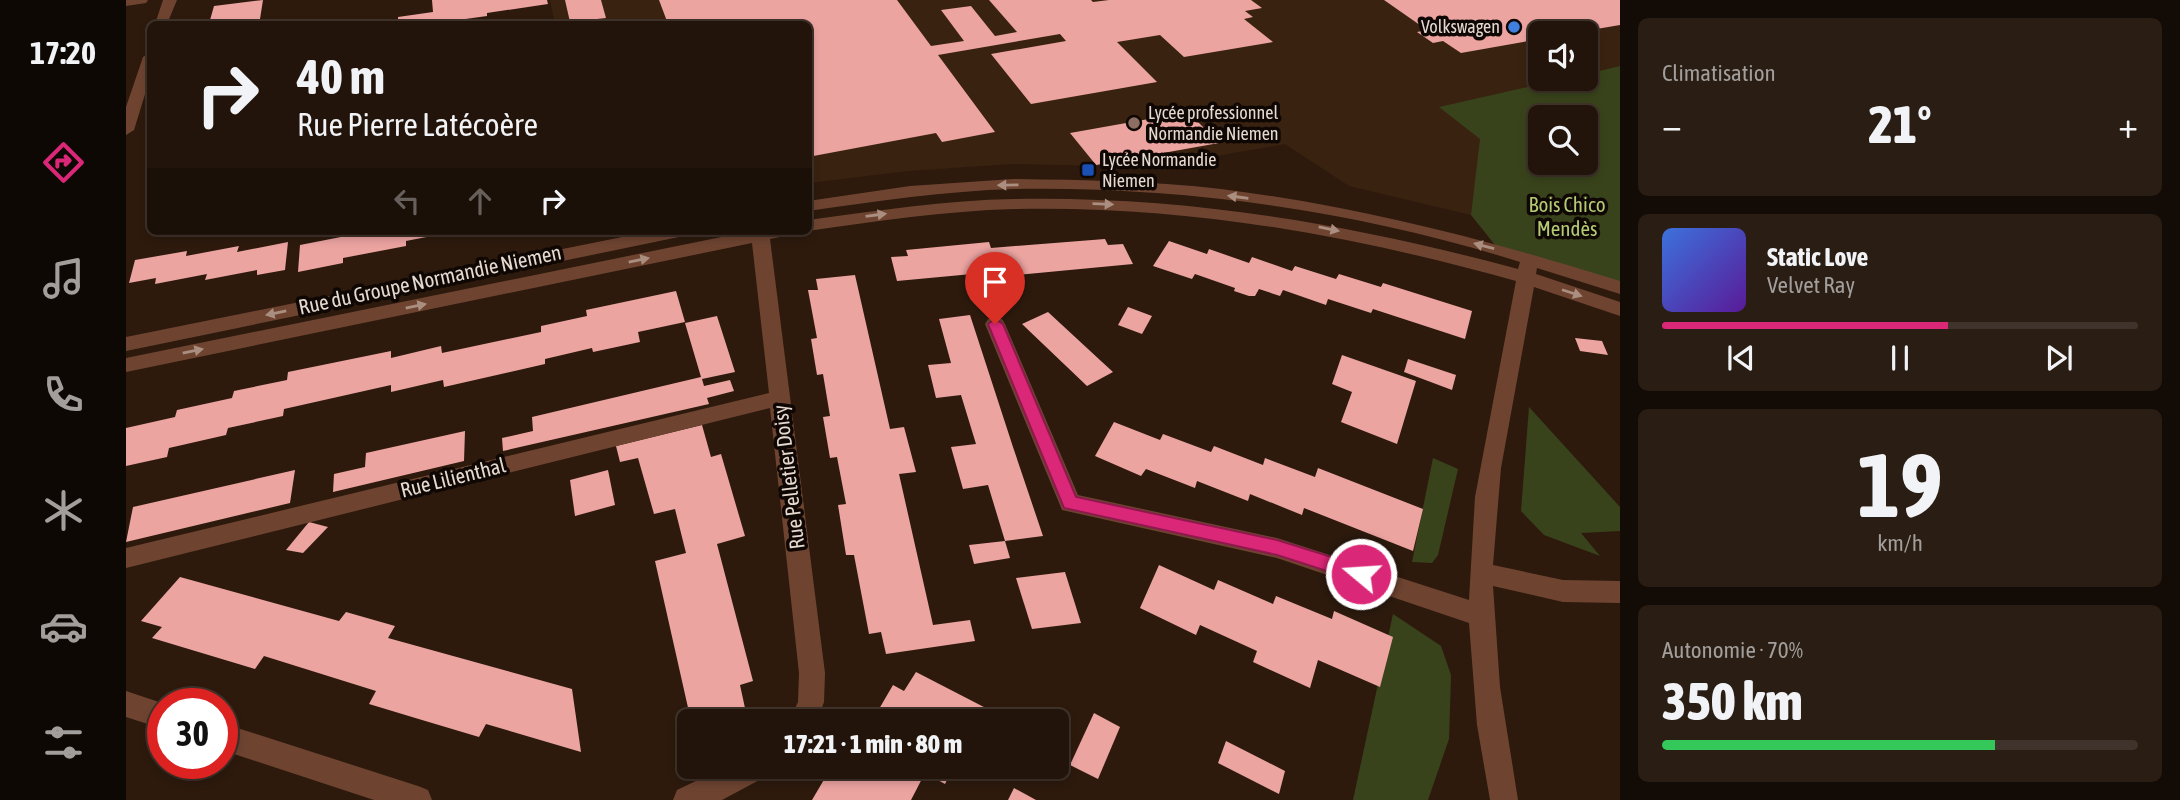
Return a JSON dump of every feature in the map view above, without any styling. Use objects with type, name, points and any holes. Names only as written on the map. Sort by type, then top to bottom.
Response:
[{"type":"street","points":[[126,2],[141,0]]},
{"type":"street","points":[[162,21],[170,0]]},
{"type":"street","points":[[126,130],[129,112],[147,65]]},
{"type":"street","points":[[129,112],[147,109]]},
{"type":"street","points":[[812,205],[909,191],[991,185],[1134,186],[1218,194],[1330,211],[1428,231],[1528,269],[1620,309]]},
{"type":"street","points":[[812,225],[884,214],[958,207],[1086,204],[1154,207],[1216,212],[1321,228],[1620,288]]},
{"type":"street","name":"Rue du Groupe Normandie Niemen","points":[[126,344],[659,235]]},
{"type":"street","name":"Rue du Groupe Normandie Niemen","points":[[126,365],[751,235]]},
{"type":"street","name":"Rue Pelletier Doisy","points":[[761,235],[812,673],[811,702],[808,709]]},
{"type":"street","points":[[1504,800],[1487,696],[1482,573],[1486,497],[1528,269]]},
{"type":"street","points":[[995,324],[1070,503],[1277,548],[1482,616]]},
{"type":"street","name":"Rue Lilienthal","points":[[126,558],[780,398]]},
{"type":"street","points":[[1482,573],[1563,590],[1620,592]]},
{"type":"street","points":[[126,704],[147,711]]},
{"type":"street","points":[[238,741],[418,800]]},
{"type":"street","points":[[687,800],[732,779]]},
{"type":"shaded area","name":"Lycée professionnel Normandie Niemen","points":[[550,0],[1620,0],[1620,66],[1598,71],[1598,21],[1528,21],[1528,87],[1440,107],[1481,139],[1471,215],[1349,186],[1285,144],[1154,167],[1011,164],[908,171],[812,183],[812,21],[554,21]]},
{"type":"green space","name":"Bois Chico Mendès","points":[[1620,66],[1620,290],[1499,250],[1471,215],[1480,139],[1439,107],[1528,87],[1528,91],[1598,91],[1598,71]]},
{"type":"green space","points":[[1529,407],[1620,507],[1620,531],[1581,533],[1600,556],[1544,535],[1521,511]]},
{"type":"green space","points":[[1433,458],[1458,469],[1438,555],[1432,563],[1412,562]]},
{"type":"green space","points":[[1393,614],[1441,646],[1451,675],[1449,739],[1428,800],[1353,800]]},
{"type":"building","points":[[263,0],[260,19],[253,21],[210,20],[214,6]]},
{"type":"building","points":[[432,0],[547,0],[548,4],[451,21],[388,21],[433,12]]},
{"type":"building","points":[[565,0],[601,0],[606,18],[570,21]]},
{"type":"building","points":[[659,0],[897,0],[931,46],[964,41],[941,10],[971,6],[995,36],[1017,32],[989,0],[1251,0],[1262,8],[1245,11],[1253,17],[1244,19],[1273,42],[1184,57],[1160,35],[1117,42],[1157,82],[1031,104],[991,54],[1066,41],[1060,34],[938,55],[995,132],[942,142],[936,133],[812,156],[812,21],[667,21]]},
{"type":"building","name":"Volkswagen","points":[[1384,0],[1620,0],[1620,25],[1598,29],[1598,21],[1528,21],[1528,41],[1461,53],[1443,41],[1433,43],[1417,32],[1427,30]]},
{"type":"building","points":[[1188,112],[1219,143],[1096,165],[1070,133]]},
{"type":"building","points":[[437,235],[406,241],[406,246],[343,258],[343,263],[298,272],[300,245],[346,236]]},
{"type":"building","points":[[1105,239],[1108,245],[1123,244],[1133,264],[1017,275],[1015,270],[897,281],[891,257],[908,256],[906,250],[989,242],[991,248]]},
{"type":"building","points":[[1169,241],[1207,254],[1209,249],[1249,263],[1252,257],[1292,271],[1295,266],[1336,279],[1339,274],[1381,287],[1383,283],[1472,311],[1465,339],[1373,309],[1371,313],[1328,299],[1326,305],[1283,290],[1280,296],[1259,289],[1255,296],[1249,296],[1234,291],[1235,288],[1195,274],[1192,279],[1153,266]]},
{"type":"building","points":[[288,242],[285,270],[257,275],[257,270],[205,280],[207,274],[155,284],[156,278],[129,283],[135,260],[187,251],[186,256],[239,246],[237,252]]},
{"type":"building","points":[[855,275],[890,429],[904,427],[916,472],[899,474],[933,625],[970,620],[975,641],[886,654],[881,632],[869,634],[854,555],[846,555],[838,505],[846,504],[837,457],[830,458],[823,417],[830,416],[823,374],[817,375],[811,339],[817,338],[808,290],[818,290],[816,279]]},
{"type":"building","points":[[676,291],[685,322],[638,332],[640,342],[593,352],[592,348],[545,359],[545,364],[444,387],[443,380],[391,392],[391,385],[284,409],[283,416],[228,428],[226,435],[169,448],[167,457],[126,466],[126,428],[175,417],[177,410],[232,398],[234,391],[287,380],[288,372],[391,351],[391,358],[441,346],[442,353],[541,332],[541,326],[587,316],[586,310]]},
{"type":"building","points":[[1128,307],[1152,316],[1142,334],[1118,325]]},
{"type":"building","points":[[1048,312],[1113,372],[1087,386],[1022,324]]},
{"type":"building","points":[[970,315],[1043,536],[1005,541],[988,485],[963,489],[951,447],[976,444],[961,395],[936,398],[928,365],[951,363],[939,319]]},
{"type":"building","points":[[717,316],[735,372],[702,379],[704,386],[730,380],[734,391],[707,398],[709,404],[503,451],[502,438],[533,431],[532,417],[701,377],[685,323]]},
{"type":"building","points":[[1575,338],[1602,341],[1608,355],[1580,351]]},
{"type":"building","points":[[1342,355],[1416,381],[1397,444],[1341,422],[1352,392],[1332,384]]},
{"type":"building","points":[[1408,359],[1456,375],[1452,390],[1404,372]]},
{"type":"building","points":[[1114,422],[1160,440],[1163,434],[1211,452],[1214,446],[1263,465],[1265,458],[1315,477],[1318,468],[1423,509],[1413,551],[1304,508],[1302,515],[1250,494],[1248,501],[1197,481],[1195,488],[1146,469],[1141,476],[1095,456]]},
{"type":"building","points":[[702,425],[711,457],[721,454],[745,536],[717,544],[753,681],[740,685],[745,708],[688,709],[655,561],[686,553],[675,509],[654,514],[638,458],[620,462],[616,446]]},
{"type":"building","points":[[465,431],[464,461],[333,492],[334,474],[365,467],[366,453]]},
{"type":"building","points":[[295,470],[290,503],[126,542],[133,507]]},
{"type":"building","points":[[608,470],[615,505],[575,516],[570,480]]},
{"type":"building","points":[[309,522],[328,527],[303,553],[286,550]]},
{"type":"building","points":[[1005,541],[1010,558],[974,564],[969,545]]},
{"type":"building","points":[[1159,565],[1214,590],[1218,580],[1273,604],[1276,596],[1332,619],[1334,611],[1393,637],[1380,687],[1318,660],[1310,688],[1253,662],[1257,651],[1200,625],[1196,635],[1140,608]]},
{"type":"building","points":[[1065,572],[1081,623],[1032,629],[1016,578]]},
{"type":"building","points":[[180,577],[339,621],[346,612],[395,626],[388,638],[572,689],[581,752],[486,724],[479,737],[369,704],[376,691],[264,656],[255,669],[152,638],[162,627],[141,621]]},
{"type":"building","points":[[916,672],[988,709],[879,709],[893,685],[904,691]]},
{"type":"building","points":[[1094,713],[1120,727],[1098,779],[1070,765]]},
{"type":"building","points":[[1226,741],[1285,771],[1279,794],[1218,763]]},
{"type":"building","points":[[824,779],[922,779],[911,800],[812,800]]},
{"type":"building","points":[[1014,788],[1036,800],[1008,800]]},
{"type":"place","name":"Volkswagen","points":[[1514,27]]},
{"type":"place","name":"Lycée professionnel Normandie Niemen","points":[[1134,123]]},
{"type":"place","name":"Lycée Normandie Niemen","points":[[1088,170]]},
{"type":"route","points":[[995,324],[1070,503],[1210,531],[1361,574]]}]
